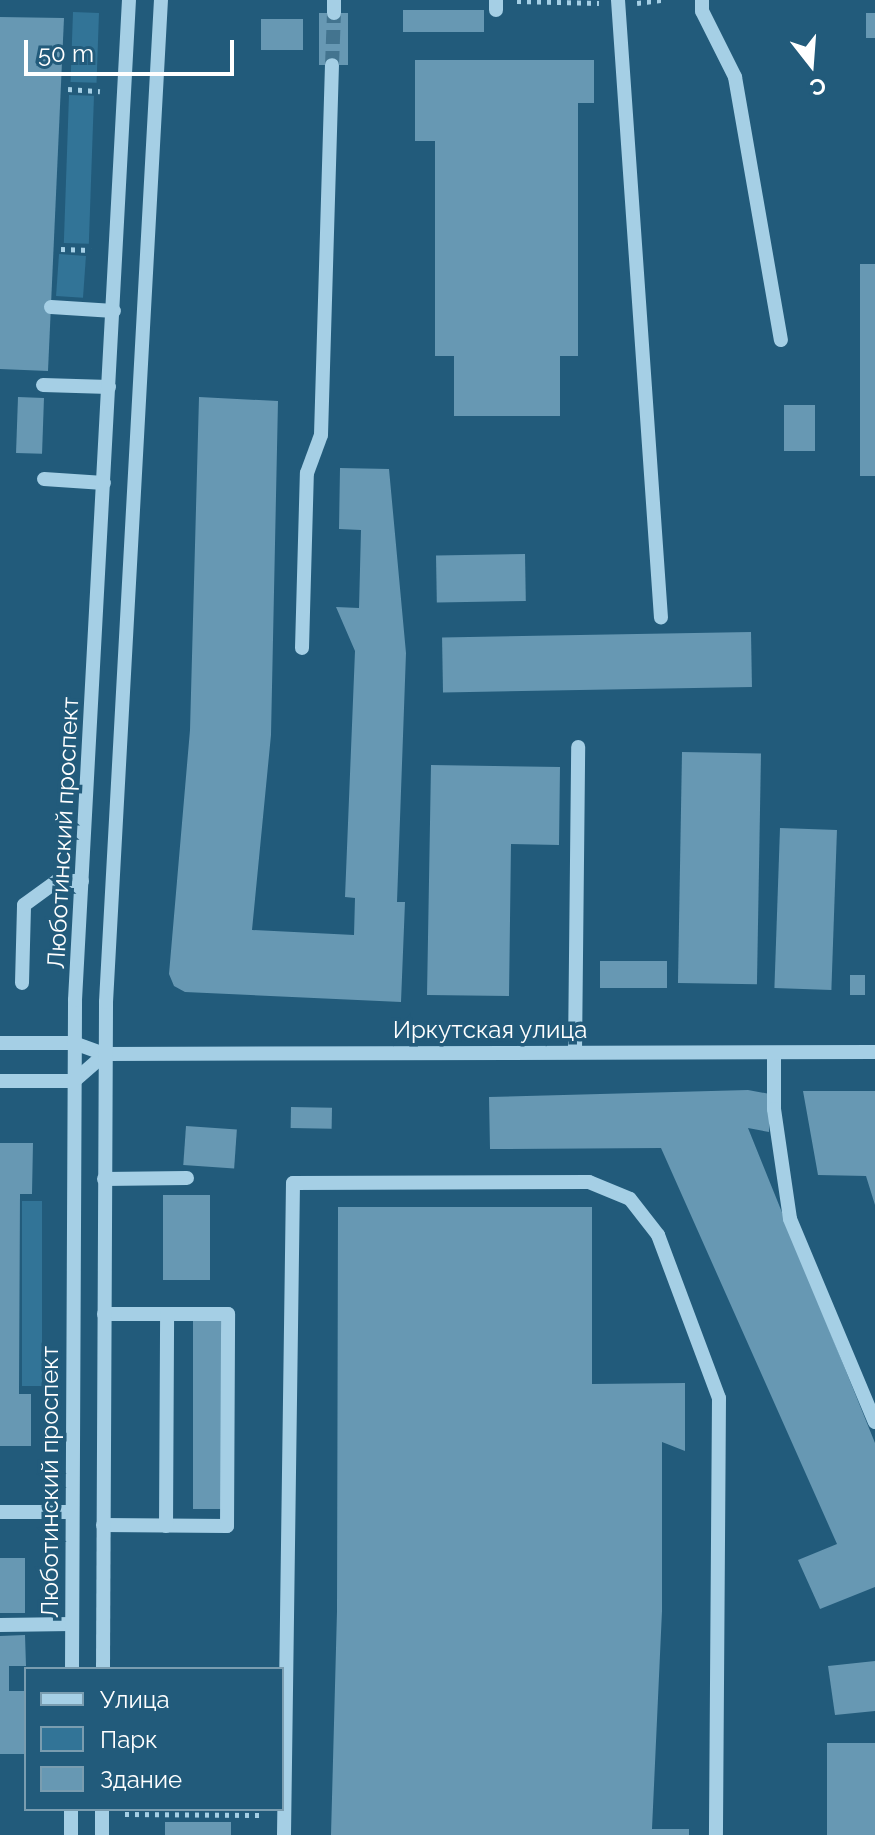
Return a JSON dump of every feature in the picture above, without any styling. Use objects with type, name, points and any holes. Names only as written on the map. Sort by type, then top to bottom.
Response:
[{"type":"street","name":"Люботинский проспект","points":[[72,1667],[74,1043],[129,0]]},
{"type":"street","points":[[103,1667],[105,1054],[161,0]]},
{"type":"street","points":[[702,0],[702,11],[735,77],[781,340]]},
{"type":"street","points":[[618,2],[661,618]]},
{"type":"street","points":[[302,648],[307,473],[321,435],[332,65]]},
{"type":"street","points":[[51,307],[114,311]]},
{"type":"street","points":[[43,385],[109,387]]},
{"type":"street","points":[[44,479],[104,483]]},
{"type":"street","points":[[575,1052],[578,747]]},
{"type":"street","points":[[22,983],[24,905],[57,881],[82,881]]},
{"type":"street","name":"Иркутская улица","points":[[0,1043],[74,1043],[105,1054],[875,1052]]},
{"type":"street","points":[[774,1053],[774,1109],[790,1219],[875,1422]]},
{"type":"street","points":[[0,1081],[74,1081],[105,1054]]},
{"type":"street","points":[[104,1179],[187,1178]]},
{"type":"street","points":[[284,1835],[293,1183],[589,1182],[630,1199],[658,1235],[719,1398],[716,1835]]},
{"type":"street","points":[[103,1525],[227,1526],[228,1314],[104,1314]]},
{"type":"street","points":[[166,1526],[167,1314]]},
{"type":"street","points":[[0,1512],[72,1512]]},
{"type":"street","points":[[0,1625],[72,1624]]},
{"type":"street","points":[[71,1811],[71,1835]]},
{"type":"street","points":[[102,1811],[102,1835]]},
{"type":"path","points":[[496,3],[618,2]]},
{"type":"path","points":[[68,89],[100,91]]},
{"type":"path","points":[[61,249],[91,250]]},
{"type":"path","points":[[125,1814],[284,1816]]},
{"type":"green space","points":[[73,12],[99,13],[97,83],[71,82]]},
{"type":"green space","points":[[69,95],[94,96],[89,244],[64,243]]},
{"type":"green space","points":[[59,254],[86,256],[83,298],[56,296]]},
{"type":"green space","points":[[22,1201],[42,1201],[42,1386],[22,1386]]},
{"type":"building","points":[[403,10],[484,10],[484,32],[403,32]]},
{"type":"building","points":[[319,13],[348,13],[348,65],[319,65]]},
{"type":"building","points":[[866,13],[875,13],[875,38],[866,38]]},
{"type":"building","points":[[0,17],[64,18],[48,371],[0,369]]},
{"type":"building","points":[[261,19],[303,19],[303,50],[261,50]]},
{"type":"building","points":[[415,60],[594,60],[594,103],[578,103],[578,356],[560,356],[560,416],[454,416],[454,356],[435,356],[435,141],[415,141]]},
{"type":"building","points":[[860,264],[875,264],[875,476],[860,476]]},
{"type":"building","points":[[18,397],[44,398],[42,454],[16,453]]},
{"type":"building","points":[[199,397],[278,401],[271,735],[252,930],[354,935],[355,898],[345,897],[355,651],[336,607],[359,608],[361,530],[339,529],[340,468],[389,469],[406,653],[397,902],[405,902],[401,1002],[185,992],[174,986],[169,974],[190,730]]},
{"type":"building","points":[[784,405],[815,405],[815,451],[784,451]]},
{"type":"building","points":[[525,554],[526,601],[437,603],[436,556]]},
{"type":"building","points":[[751,632],[752,687],[443,692],[442,637]]},
{"type":"building","points":[[682,752],[761,753],[757,984],[678,983]]},
{"type":"building","points":[[431,765],[560,767],[559,845],[511,844],[509,996],[427,995]]},
{"type":"building","points":[[780,828],[837,830],[831,990],[774,988]]},
{"type":"building","points":[[600,961],[667,961],[667,988],[600,988]]},
{"type":"building","points":[[850,975],[865,975],[865,995],[850,995]]},
{"type":"building","points":[[748,1090],[770,1094],[769,1132],[748,1128],[875,1443],[875,1587],[820,1609],[798,1560],[837,1544],[661,1148],[490,1149],[489,1097]]},
{"type":"building","points":[[803,1091],[875,1091],[875,1205],[866,1176],[818,1175]]},
{"type":"building","points":[[291,1107],[332,1108],[332,1129],[291,1128]]},
{"type":"building","points":[[186,1126],[237,1130],[234,1168],[183,1165]]},
{"type":"building","points":[[0,1143],[33,1143],[32,1194],[20,1194],[19,1394],[31,1394],[31,1446],[0,1446]]},
{"type":"building","points":[[163,1195],[210,1195],[210,1280],[163,1280]]},
{"type":"building","points":[[338,1207],[592,1207],[592,1384],[685,1383],[685,1451],[662,1442],[662,1611],[652,1829],[689,1829],[689,1835],[331,1835],[337,1611]]},
{"type":"building","points":[[193,1319],[221,1319],[221,1509],[193,1509]]},
{"type":"building","points":[[0,1558],[25,1558],[25,1613],[0,1613]]},
{"type":"building","points":[[25,1635],[26,1666],[9,1666],[9,1691],[24,1691],[24,1754],[0,1754],[0,1636]]},
{"type":"building","points":[[875,1661],[875,1711],[835,1715],[828,1666]]},
{"type":"building","points":[[827,1743],[875,1743],[875,1835],[827,1835]]},
{"type":"building","points":[[165,1822],[231,1822],[231,1835],[165,1835]]},
{"type":"tunnel","points":[[332,65],[334,13]]}]
